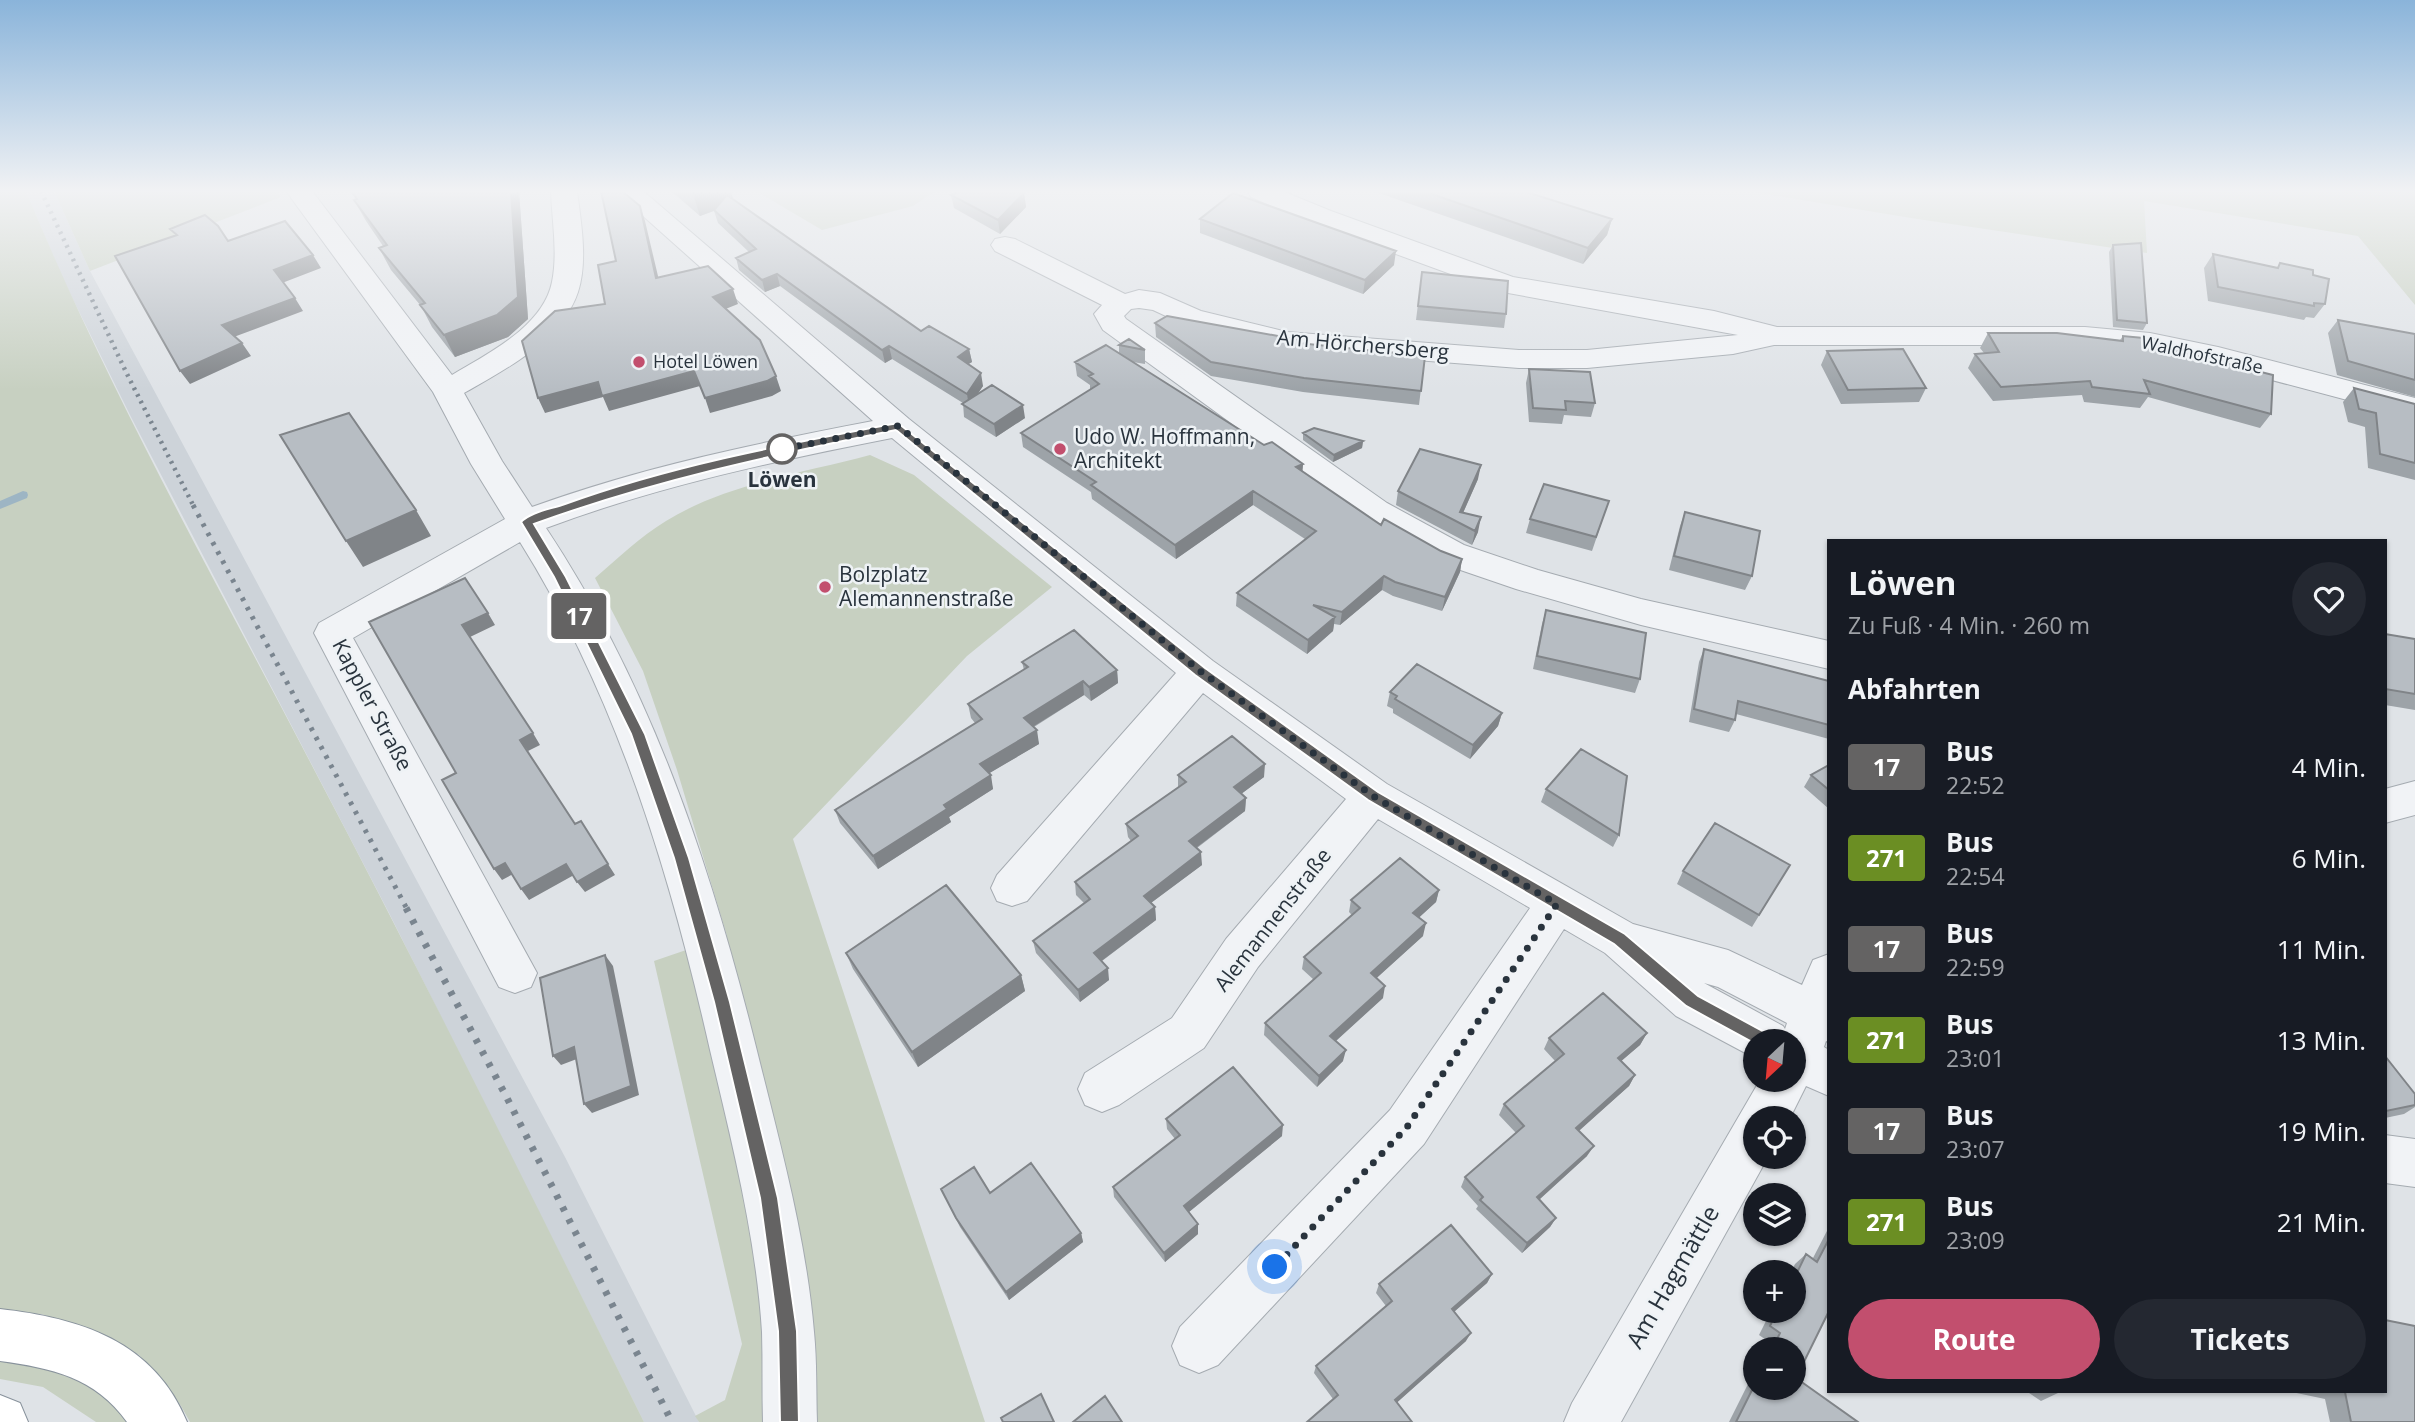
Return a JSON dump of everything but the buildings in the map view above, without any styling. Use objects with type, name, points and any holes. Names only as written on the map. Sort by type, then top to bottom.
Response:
[{"type":"highway","points":[[0,1335],[50,1341],[94,1358],[127,1379],[160,1422]]},
{"type":"street","points":[[348,257],[447,390],[487,464],[527,522],[560,577],[638,734],[682,858],[722,1002],[769,1198],[788,1331],[790,1422]]},
{"type":"street","points":[[447,390],[502,359],[543,323],[563,295],[567,257]]},
{"type":"street","points":[[704,257],[898,426],[1200,671],[1373,796],[1619,939],[1692,1001],[1743,1032]]},
{"type":"street","points":[[1030,257],[1121,303],[1109,314],[1113,324],[1375,511],[1452,554],[1529,580],[1641,612],[1827,655]]},
{"type":"street","points":[[1431,257],[1507,285],[1746,326],[1774,336]]},
{"type":"street","name":"Am Hörchersberg","points":[[1121,303],[1139,299],[1160,302],[1191,317],[1287,341],[1519,359],[1587,359],[1733,345],[1774,336]]},
{"type":"street","name":"Waldhofstraße","points":[[1774,336],[2085,336],[2150,342],[2218,356],[2415,408]]},
{"type":"street","points":[[527,522],[589,499],[708,467],[898,426]]},
{"type":"street","name":"Kappler Straße","points":[[515,973],[331,633],[527,522]]},
{"type":"street","points":[[1012,888],[1200,671]]},
{"type":"street","name":"Alemannenstraße","points":[[1102,1089],[1188,1033],[1242,953],[1373,796]]},
{"type":"street","points":[[2387,805],[2415,797]]},
{"type":"street","points":[[1199,1346],[1407,1127],[1557,904]]},
{"type":"street","points":[[1619,939],[1728,970],[1824,1003],[1806,1038]]},
{"type":"street","name":"Am Hagmättle","points":[[1591,1422],[1743,1154]]},
{"type":"street","points":[[2387,1158],[2415,1163]]},
{"type":"shaded area","points":[[54,257],[84,257],[565,1157],[699,1422],[644,1422],[388,911],[131,417]]},
{"type":"green space","points":[[0,257],[54,257],[129,415],[402,939],[644,1422],[190,1422],[181,1406],[139,1355],[89,1329],[41,1314],[0,1313]]},
{"type":"green space","points":[[84,257],[125,257],[90,271]]},
{"type":"green space","points":[[2376,257],[2415,257],[2415,305]]},
{"type":"green space","points":[[870,455],[914,475],[1052,587],[967,656],[793,839],[985,1422],[699,1422],[695,1416],[725,1400],[742,1344],[654,961],[727,936],[677,770],[643,671],[595,578],[647,534],[689,508],[765,481]]},
{"type":"green space","points":[[0,1359],[71,1378],[102,1395],[129,1422],[96,1422],[43,1387],[0,1379]]},
{"type":"waterway","points":[[0,505],[23,495]]},
{"type":"railway","points":[[72,257],[194,507]]},
{"type":"railway","points":[[193,505],[407,909]]},
{"type":"railway","points":[[406,908],[506,1096],[672,1422]]},
{"type":"bus line","name":"17","points":[[790,1422],[788,1331],[769,1198],[722,1002],[682,858],[638,734],[560,577],[527,522],[589,499],[708,467],[898,426],[1200,671],[1373,796],[1619,939],[1692,1001],[1744,1029]]},
{"type":"place","name":"Hotel Löwen","points":[[639,362]]},
{"type":"place","name":"Löwen","points":[[782,449]]},
{"type":"place","name":"Udo W. Hoffmann, Architekt","points":[[1060,449]]},
{"type":"place","name":"Bolzplatz Alemannenstraße","points":[[825,587]]},
{"type":"route","points":[[782,449],[778,450],[898,426],[1200,671],[1373,796],[1557,904],[1407,1127],[1275,1267]]}]
